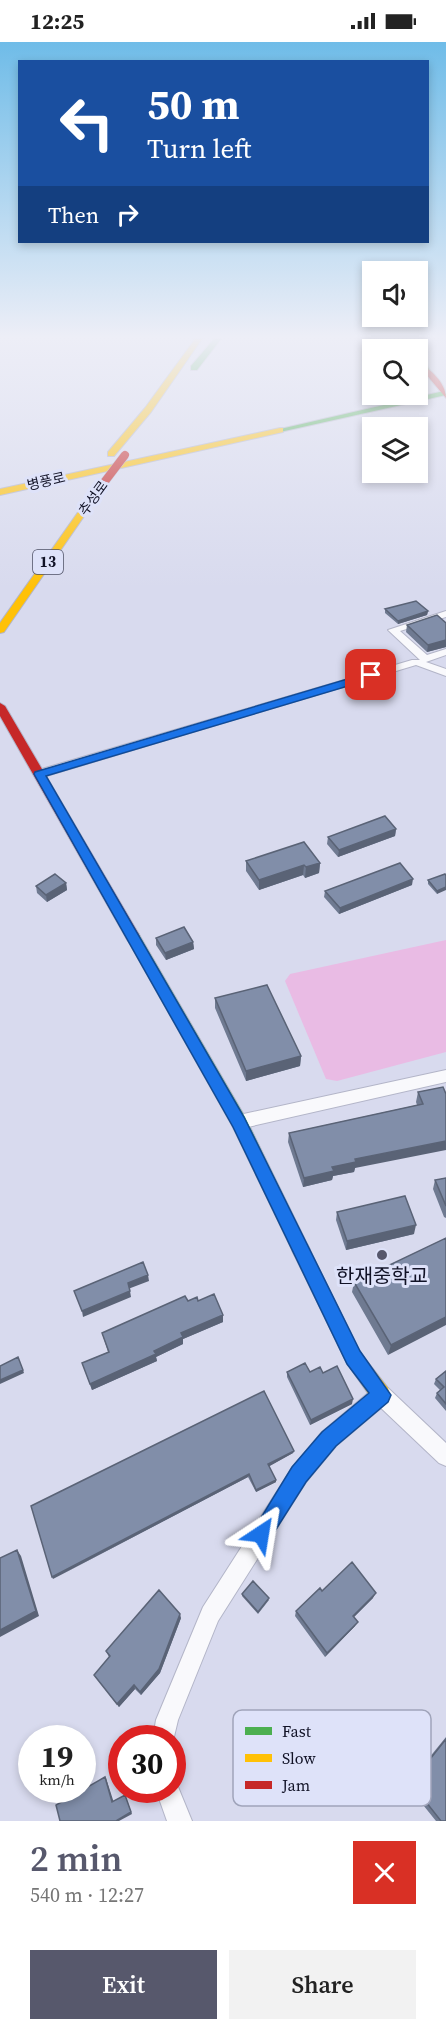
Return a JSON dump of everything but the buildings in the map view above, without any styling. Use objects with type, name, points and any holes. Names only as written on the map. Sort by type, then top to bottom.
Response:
[{"type":"main road","name":"추성로","points":[[118,455],[140,422]]},
{"type":"main road","name":"추성로","points":[[7,596],[144,422]]},
{"type":"main road","name":"병풍로","points":[[0,492],[318,422]]},
{"type":"main road","name":"추성로","points":[[0,630],[89,492]]},
{"type":"main road","points":[[0,706],[239,1122],[353,1357],[381,1395]]},
{"type":"street","points":[[446,614],[393,630],[420,660],[446,673]]},
{"type":"street","points":[[39,774],[446,652]]},
{"type":"street","points":[[239,1122],[446,1076]]},
{"type":"street","points":[[166,1725],[210,1614],[299,1474],[329,1439],[381,1395],[446,1456]]},
{"type":"street","points":[[172,1803],[180,1821]]},
{"type":"shaded area","points":[[446,940],[446,1052],[337,1081],[326,1079],[285,981],[290,974]]},
{"type":"traffic: fast","points":[[280,430],[315,422]]},
{"type":"traffic: fast","points":[[133,937],[239,1122],[301,1250]]},
{"type":"traffic: slow","points":[[111,454],[138,422]]},
{"type":"traffic: slow","points":[[0,492],[280,430]]},
{"type":"traffic: slow","points":[[0,630],[96,493]]},
{"type":"traffic: slow","points":[[301,1250],[353,1357],[381,1395]]},
{"type":"traffic: jam","points":[[96,493],[125,455]]},
{"type":"traffic: jam","points":[[0,706],[133,937]]},
{"type":"place","name":"한재중학교","points":[[382,1255]]},
{"type":"route","points":[[261,1534],[299,1474],[329,1439],[381,1395],[353,1357],[239,1122],[39,774],[371,675]]}]
